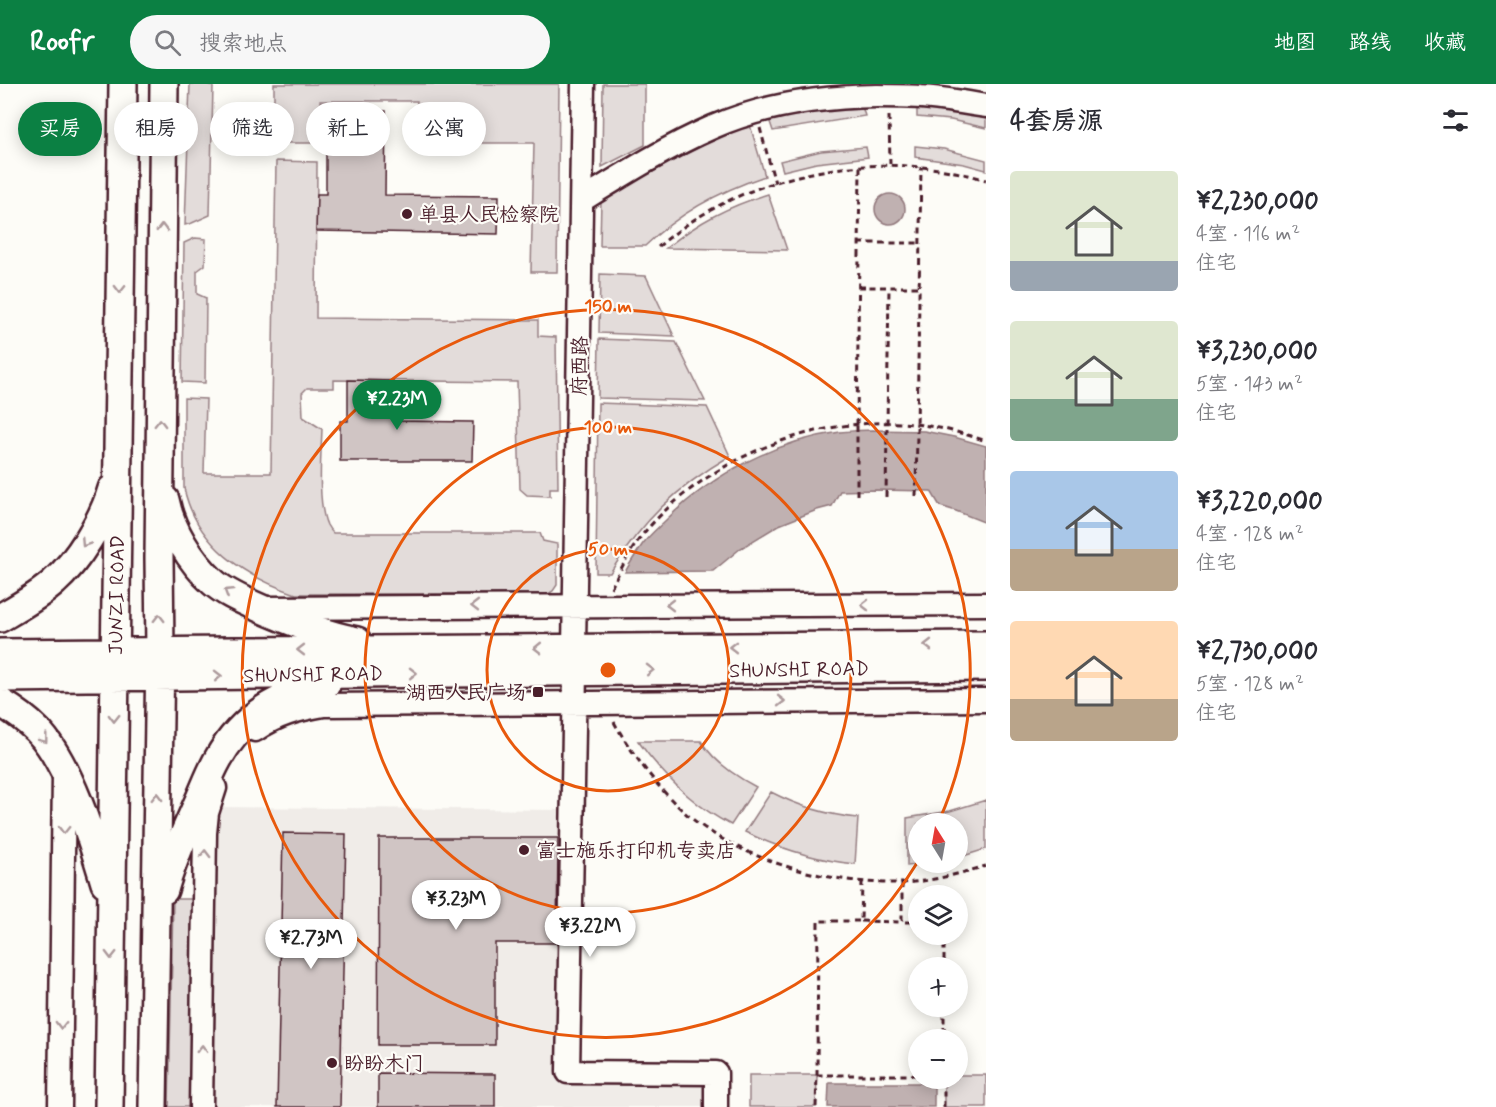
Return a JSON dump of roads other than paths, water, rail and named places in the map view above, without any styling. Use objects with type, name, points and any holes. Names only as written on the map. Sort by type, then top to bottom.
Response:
[{"type":"main road","name":"JUNZI ROAD","points":[[109,1107],[123,84]]},
{"type":"main road","points":[[153,1107],[164,84]]},
{"type":"main road","points":[[160,466],[170,520],[196,564],[214,583],[235,596],[289,620],[344,638],[402,649]]},
{"type":"main road","points":[[0,618],[54,583],[71,563],[88,539],[109,499],[117,471]]},
{"type":"main road","name":"SHUNSHI ROAD","points":[[0,653],[115,664],[373,674],[575,659],[986,645]]},
{"type":"main road","name":"SHUNSHI ROAD","points":[[159,664],[402,649],[575,659],[986,667]]},
{"type":"main road","name":"SHUNSHI ROAD","points":[[0,678],[115,664]]},
{"type":"main road","points":[[156,917],[179,845],[218,759],[236,740],[251,717],[275,701],[302,690],[373,674]]},
{"type":"main road","points":[[0,702],[38,731],[53,750],[64,771],[78,802],[97,857],[105,882],[111,916]]},
{"type":"street","name":"府西路","points":[[583,84],[568,1072],[716,1072],[716,1107]]},
{"type":"street","points":[[582,200],[644,162],[714,127],[755,112],[798,101],[843,96],[931,97],[986,106]]},
{"type":"street","points":[[261,608],[986,604]]},
{"type":"street","points":[[201,1107],[207,813],[236,740],[275,717],[324,705],[986,700]]},
{"type":"street","points":[[60,1107],[64,771]]},
{"type":"place","name":"单县人民检察院","points":[[407,214]]},
{"type":"place","name":"湖西人民广场","points":[[538,692]]},
{"type":"place","name":"富士施乐打印机专卖店","points":[[524,850]]},
{"type":"place","name":"盼盼木门","points":[[332,1063]]}]
